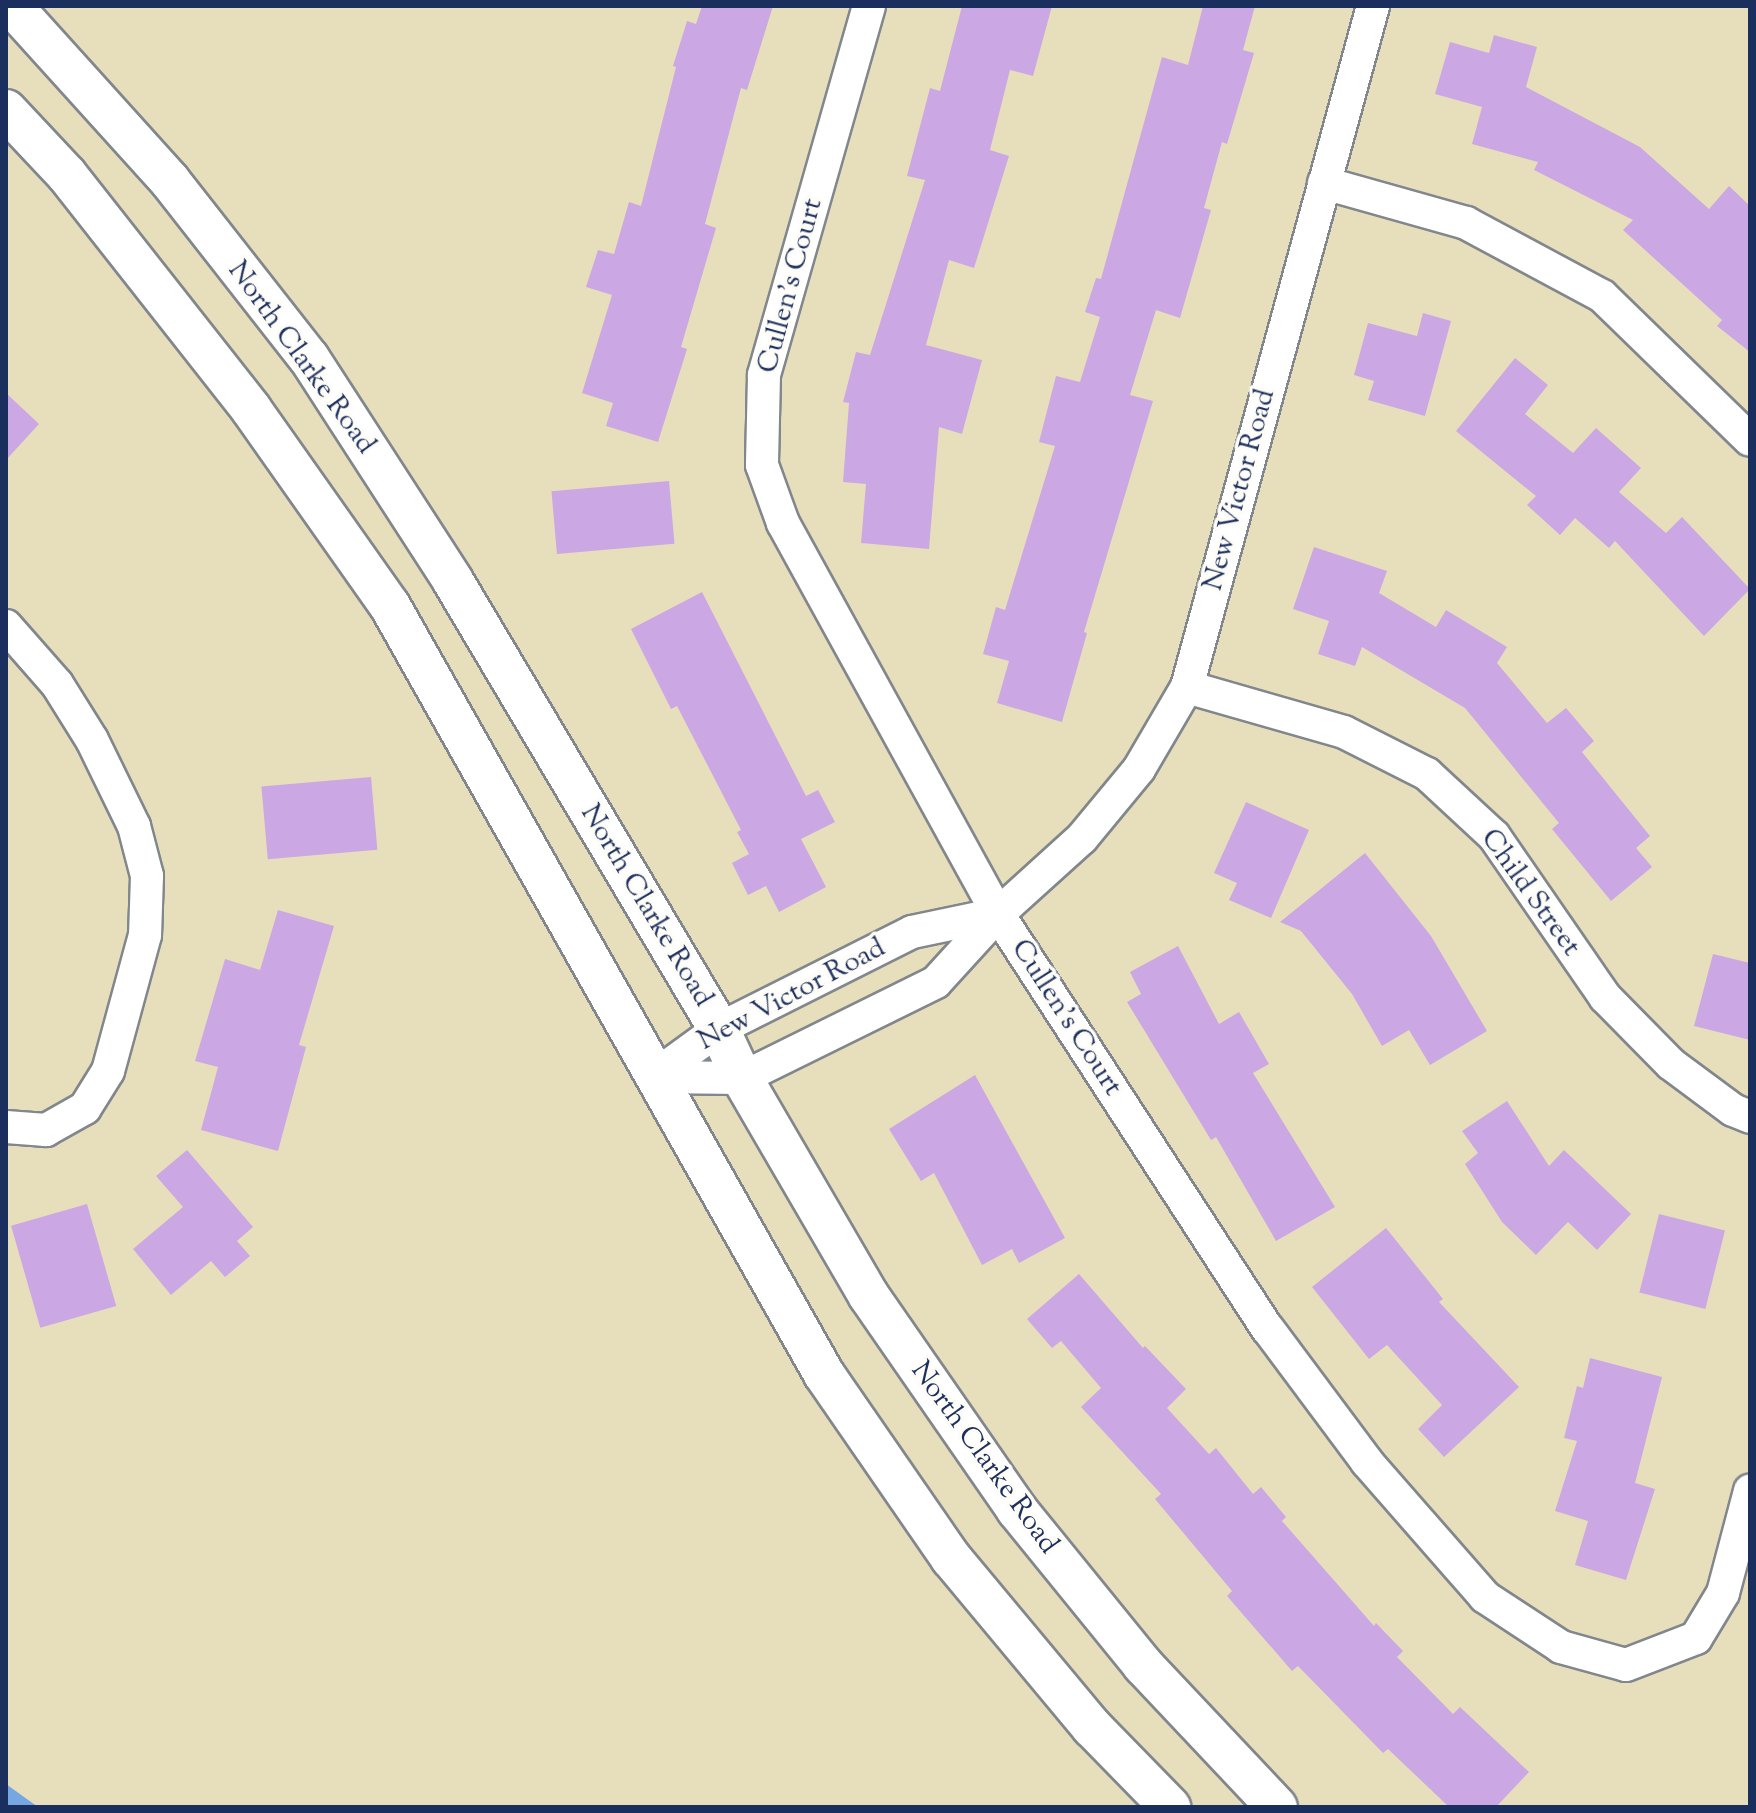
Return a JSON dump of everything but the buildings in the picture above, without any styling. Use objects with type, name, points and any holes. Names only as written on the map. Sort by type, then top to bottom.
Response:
[{"type":"street","name":"North Clarke Road","points":[[12,6],[170,181],[309,358],[453,581],[719,1029],[742,1078],[869,1296],[1017,1510],[1143,1665],[1277,1807]]},
{"type":"street","name":"Cullen's Court","points":[[869,6],[764,375],[762,465],[783,523],[998,914],[1268,1329],[1367,1462],[1485,1597],[1561,1647],[1626,1665],[1696,1638],[1723,1593],[1750,1491]]},
{"type":"street","name":"New Victor Road","points":[[653,1077],[742,1078],[936,982],[998,914],[1082,838],[1139,769],[1187,687],[1373,6]]},
{"type":"street","points":[[6,110],[67,175],[251,409],[390,606],[653,1077],[824,1374],[951,1558],[1092,1727],[1170,1807]]},
{"type":"street","points":[[1324,183],[1466,223],[1602,296],[1750,440]]},
{"type":"street","points":[[6,626],[57,684],[92,740],[134,826],[147,876],[145,935],[108,1071],[85,1108],[46,1130],[6,1127]]},
{"type":"street","name":"Child Street","points":[[1187,687],[1344,732],[1427,774],[1494,836],[1605,997],[1671,1064],[1733,1110],[1750,1117]]},
{"type":"street","name":"New Victor Road","points":[[653,1077],[719,1029],[912,932],[998,914]]},
{"type":"water","points":[[6,1784],[38,1807],[6,1807]]}]
